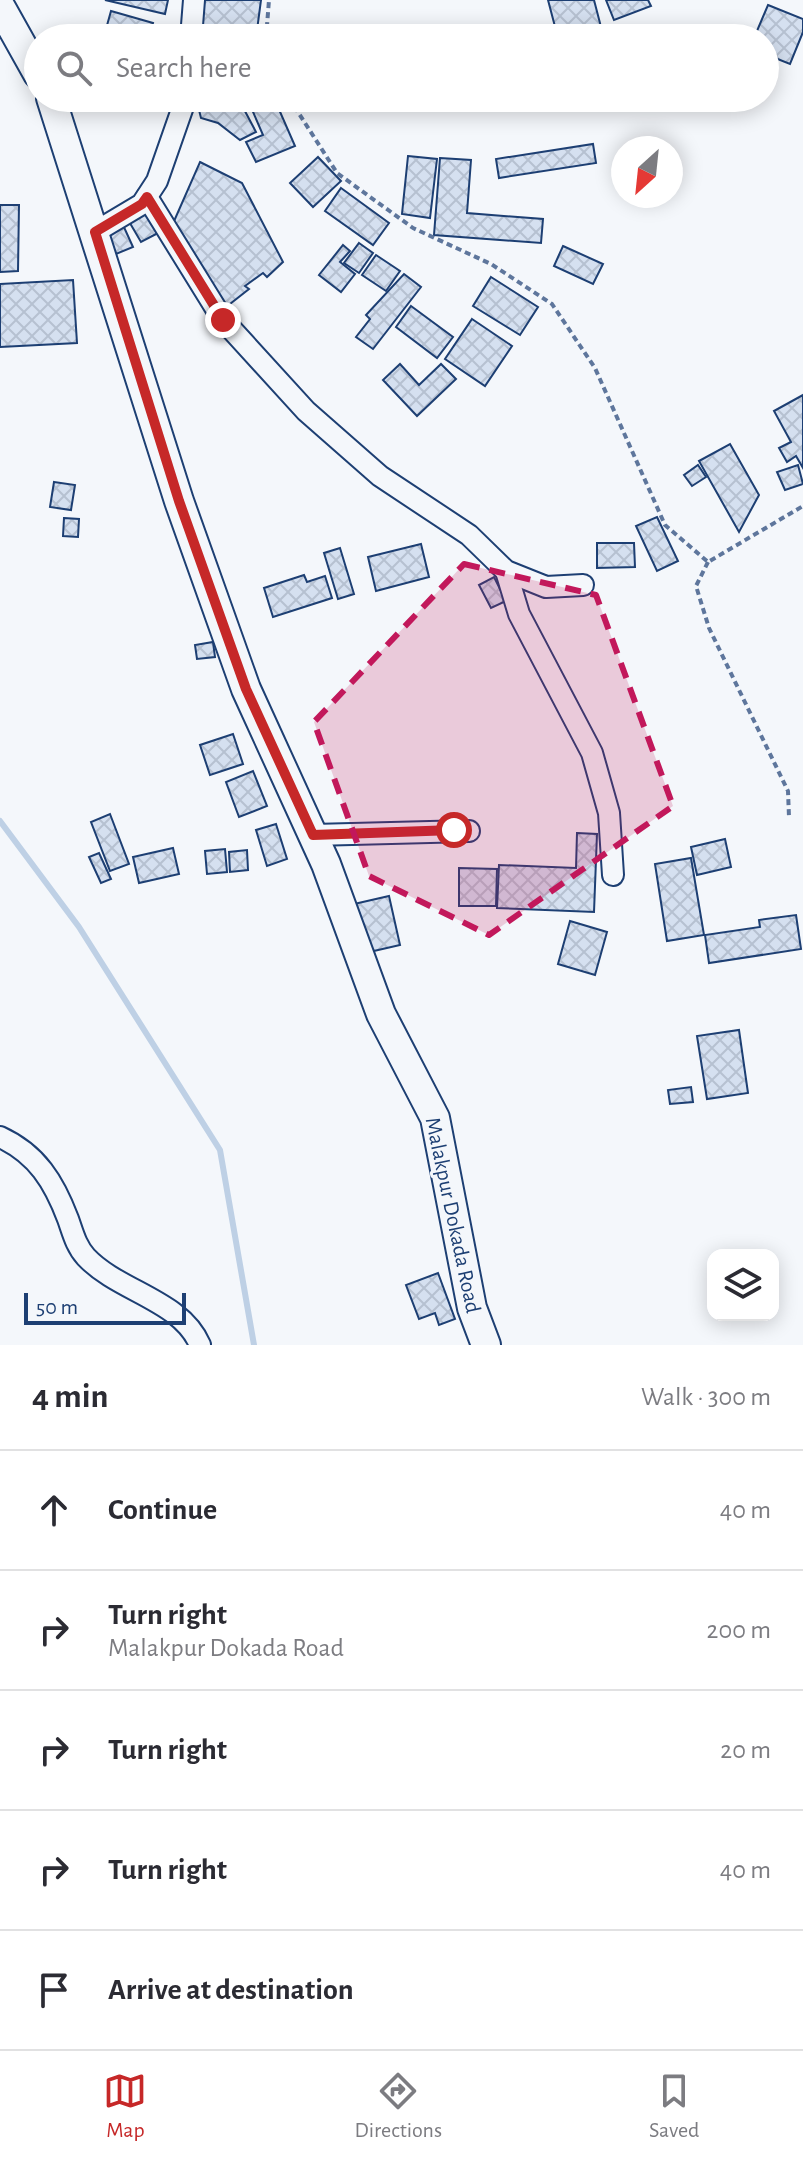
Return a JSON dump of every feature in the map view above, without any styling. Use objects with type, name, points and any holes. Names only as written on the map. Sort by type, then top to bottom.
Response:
[{"type":"street","points":[[192,24],[194,0]]},
{"type":"street","points":[[0,6],[24,49]]},
{"type":"street","name":"Malakpur Dokada Road","points":[[56,112],[179,501],[246,689],[313,835],[381,1014],[435,1118],[472,1308],[486,1345]]},
{"type":"street","points":[[95,232],[142,204],[157,181],[181,112]]},
{"type":"street","points":[[147,197],[223,320],[306,411],[380,476],[469,535],[506,571],[546,587],[583,585]]},
{"type":"street","points":[[506,571],[519,614],[592,753],[609,813],[613,875]]},
{"type":"street","points":[[313,835],[469,831]]},
{"type":"street","points":[[0,1137],[33,1156],[44,1170],[60,1199],[78,1247],[88,1259],[117,1282],[182,1317],[192,1328],[200,1345]]},
{"type":"path","points":[[267,24],[269,0]]},
{"type":"path","points":[[298,112],[337,173],[413,228],[491,264],[552,304],[595,368],[665,525],[708,562]]},
{"type":"path","points":[[789,817],[788,791],[709,628],[696,586],[708,562],[803,506]]},
{"type":"highlighted area","points":[[464,564],[596,595],[673,806],[489,935],[369,876],[314,722]]},
{"type":"building","points":[[105,0],[168,0],[165,14]]},
{"type":"building","points":[[203,0],[261,0],[258,24],[200,24]]},
{"type":"building","points":[[548,0],[594,0],[600,24],[554,24]]},
{"type":"building","points":[[606,0],[648,0],[651,6],[614,20]]},
{"type":"building","points":[[768,5],[803,19],[803,32],[790,64],[779,60],[779,24],[760,24]]},
{"type":"building","points":[[111,11],[153,23],[153,24],[107,24]]},
{"type":"building","points":[[200,112],[245,112],[256,132],[240,140],[218,123],[201,118]]},
{"type":"building","points":[[253,112],[280,112],[295,146],[256,162],[246,142],[263,135]]},
{"type":"building","points":[[593,144],[596,163],[499,178],[496,159]]},
{"type":"building","points":[[408,156],[437,159],[430,218],[402,214]]},
{"type":"building","points":[[318,157],[341,181],[313,207],[290,183]]},
{"type":"building","points":[[440,158],[471,160],[467,213],[543,219],[541,243],[434,235]]},
{"type":"building","points":[[200,162],[242,183],[283,262],[267,277],[263,273],[245,286],[249,289],[221,311],[171,228]]},
{"type":"building","points":[[341,188],[389,223],[373,245],[325,211]]},
{"type":"building","points":[[0,205],[19,205],[18,271],[0,272]]},
{"type":"building","points":[[146,207],[160,232],[141,242],[127,218]]},
{"type":"building","points":[[123,225],[133,247],[116,254],[107,231]]},
{"type":"building","points":[[359,243],[373,253],[359,273],[344,263]]},
{"type":"building","points":[[343,245],[350,251],[340,262],[355,274],[341,292],[319,275]]},
{"type":"building","points":[[563,246],[603,264],[593,284],[554,266]]},
{"type":"building","points":[[376,255],[400,271],[386,291],[362,275]]},
{"type":"building","points":[[404,274],[421,287],[373,349],[356,337],[370,319],[366,315]]},
{"type":"building","points":[[491,277],[538,307],[520,335],[473,306]]},
{"type":"building","points":[[73,280],[77,343],[0,347],[0,284]]},
{"type":"building","points":[[411,306],[453,337],[437,358],[396,327]]},
{"type":"building","points":[[472,319],[512,346],[485,386],[445,359]]},
{"type":"building","points":[[400,364],[419,385],[441,364],[456,379],[417,416],[383,380]]},
{"type":"building","points":[[803,395],[803,468],[796,456],[787,462],[779,448],[791,442],[774,411]]},
{"type":"building","points":[[730,444],[759,495],[739,532],[699,461]]},
{"type":"building","points":[[698,465],[706,477],[692,486],[684,475]]},
{"type":"building","points":[[798,465],[803,484],[785,490],[777,472]]},
{"type":"building","points":[[54,482],[75,485],[71,510],[50,507]]},
{"type":"building","points":[[657,517],[678,561],[657,571],[636,526]]},
{"type":"building","points":[[64,518],[79,519],[78,537],[63,536]]},
{"type":"building","points":[[597,543],[634,543],[635,567],[597,568]]},
{"type":"building","points":[[421,544],[429,577],[376,591],[368,557]]},
{"type":"building","points":[[340,548],[354,594],[338,599],[324,553]]},
{"type":"building","points":[[304,575],[307,582],[325,576],[332,598],[273,617],[264,588]]},
{"type":"building","points":[[494,577],[506,601],[491,608],[479,585]]},
{"type":"building","points":[[213,642],[215,657],[197,659],[195,645]]},
{"type":"building","points":[[233,734],[243,764],[210,775],[200,745]]},
{"type":"building","points":[[253,771],[267,806],[239,817],[226,782]]},
{"type":"building","points":[[110,814],[129,864],[110,871],[91,822]]},
{"type":"building","points":[[276,824],[287,859],[267,866],[256,830]]},
{"type":"building","points":[[577,833],[597,834],[594,912],[497,908],[499,865],[576,868]]},
{"type":"building","points":[[725,839],[731,867],[697,875],[691,847]]},
{"type":"building","points":[[173,848],[179,874],[139,883],[133,857]]},
{"type":"building","points":[[225,849],[227,872],[207,874],[205,851]]},
{"type":"building","points":[[247,850],[248,870],[230,872],[229,852]]},
{"type":"building","points":[[99,853],[111,879],[101,883],[89,857]]},
{"type":"building","points":[[691,858],[704,935],[667,941],[655,864]]},
{"type":"building","points":[[459,868],[497,869],[496,906],[459,906]]},
{"type":"building","points":[[389,896],[400,945],[365,953],[354,904]]},
{"type":"building","points":[[796,915],[801,949],[709,963],[705,935],[760,927],[759,920]]},
{"type":"building","points":[[570,921],[607,932],[595,975],[558,964]]},
{"type":"building","points":[[739,1030],[748,1093],[707,1099],[697,1036]]},
{"type":"building","points":[[691,1087],[693,1102],[670,1104],[668,1090]]},
{"type":"building","points":[[438,1273],[455,1319],[439,1325],[435,1313],[419,1319],[406,1285]]},
{"type":"waterway","points":[[0,821],[79,927],[220,1150],[254,1345]]},
{"type":"route","points":[[223,320],[188,268],[147,197],[142,204],[95,232],[179,501],[246,689],[313,835],[454,830]]}]
